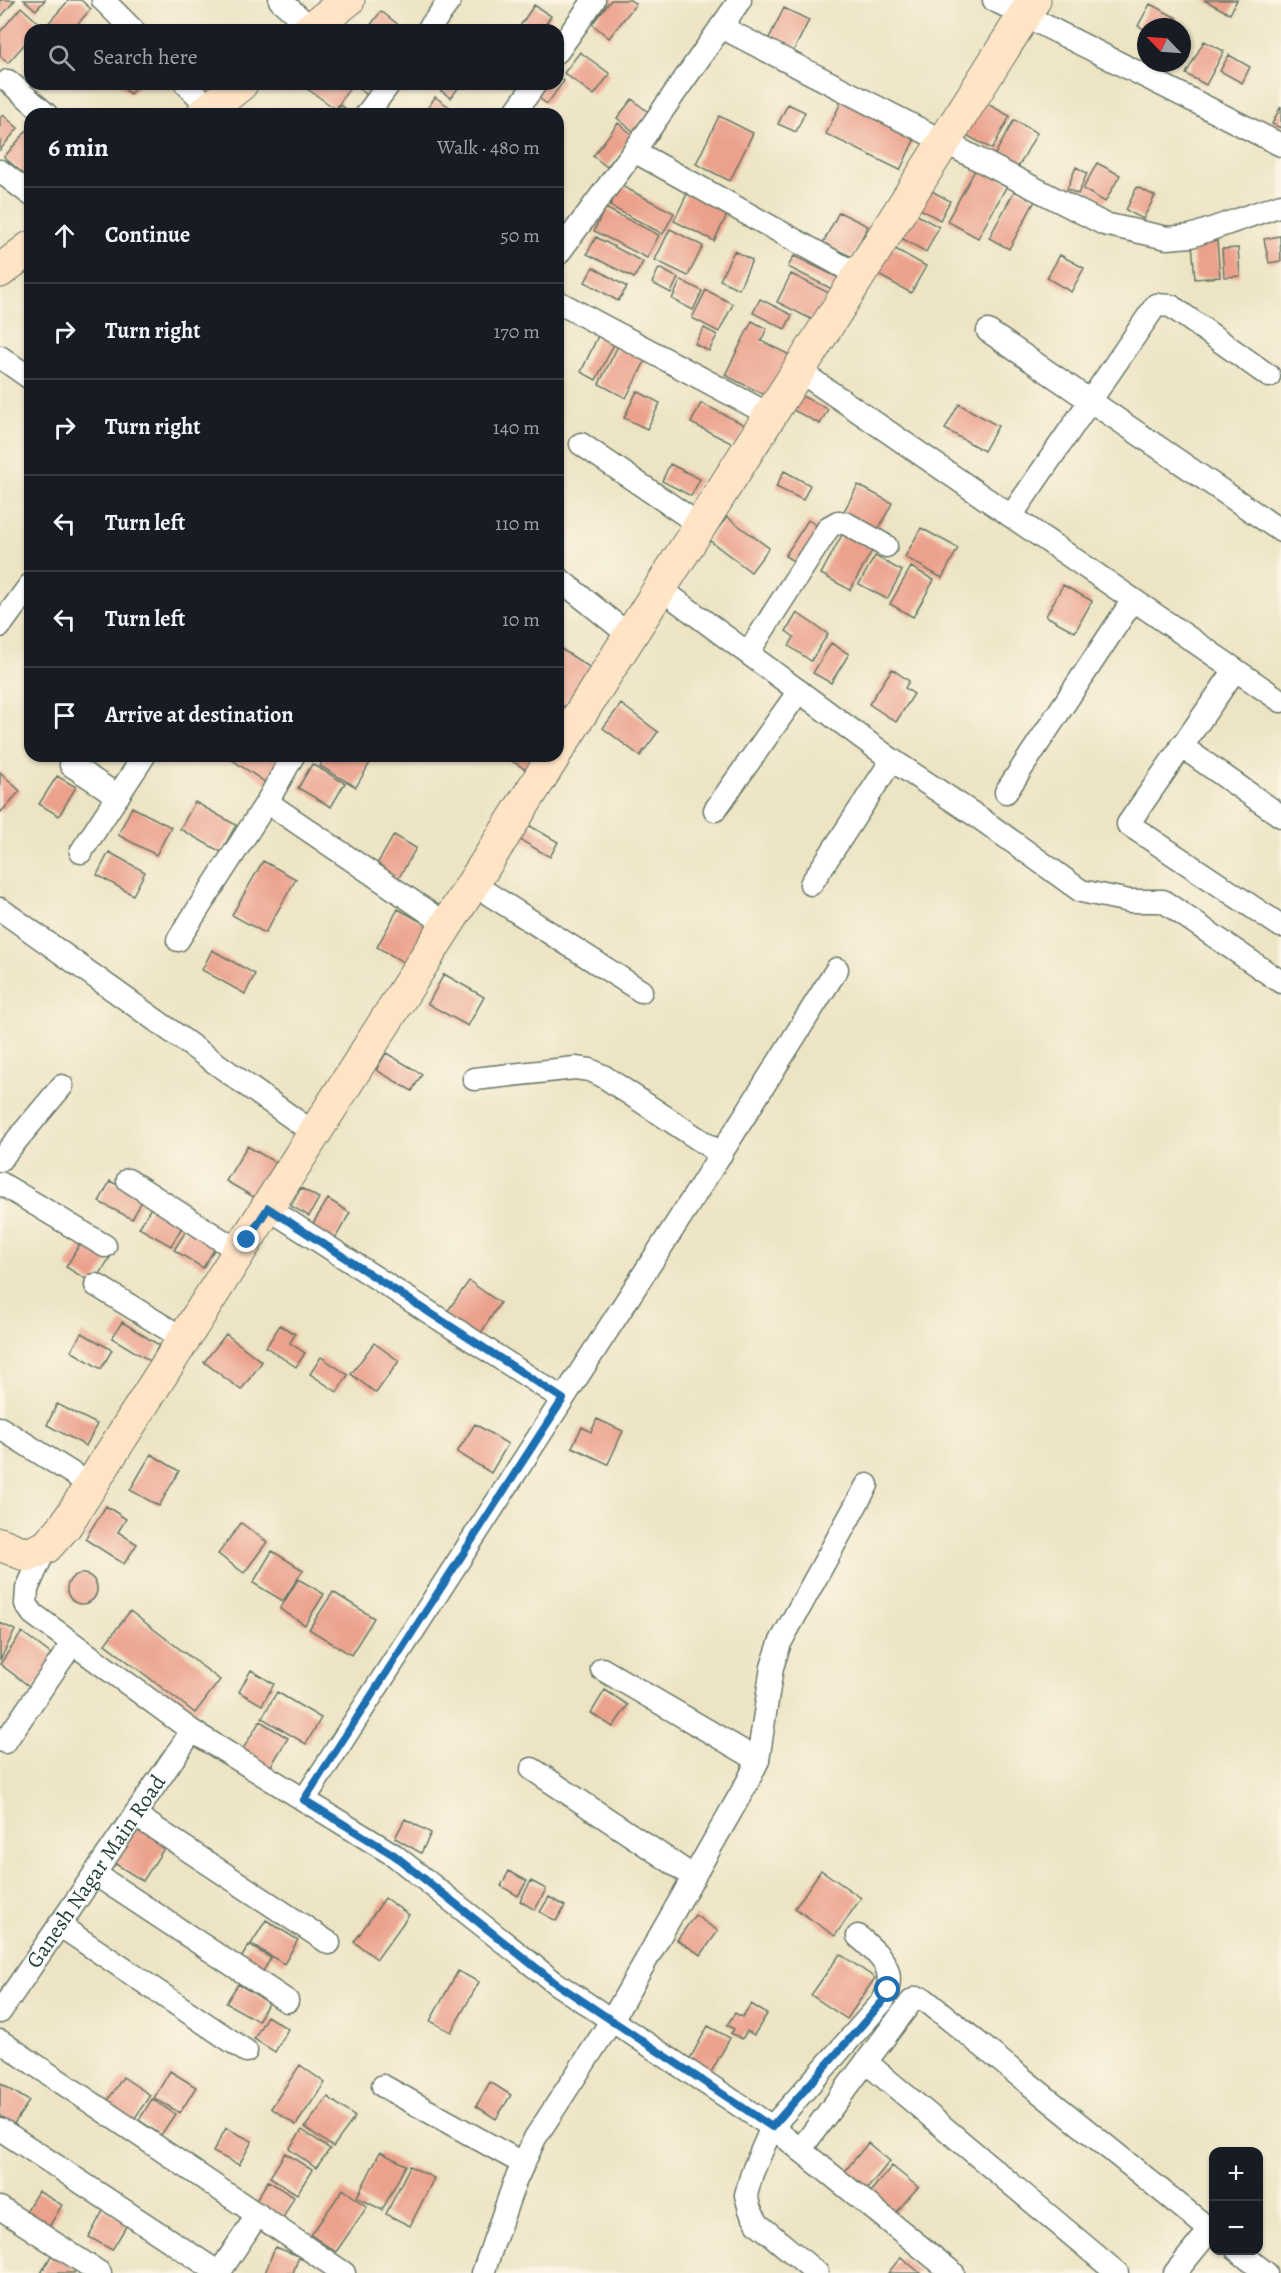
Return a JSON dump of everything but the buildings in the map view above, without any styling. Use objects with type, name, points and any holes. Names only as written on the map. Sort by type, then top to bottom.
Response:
[{"type":"street","points":[[103,0],[127,24]]},
{"type":"street","points":[[280,0],[305,24]]},
{"type":"street","points":[[317,24],[348,0]]},
{"type":"street","points":[[432,24],[450,0]]},
{"type":"street","points":[[564,42],[594,0]]},
{"type":"street","points":[[564,246],[740,0]]},
{"type":"street","points":[[994,0],[1029,8],[1281,145]]},
{"type":"street","points":[[564,740],[1029,8]]},
{"type":"street","points":[[721,27],[1104,224],[1167,238],[1191,236],[1281,204]]},
{"type":"street","points":[[8,81],[39,108]]},
{"type":"street","points":[[190,90],[204,108]]},
{"type":"street","points":[[210,108],[233,90]]},
{"type":"street","points":[[371,108],[385,90]]},
{"type":"street","points":[[518,108],[531,90]]},
{"type":"street","points":[[634,151],[858,275]]},
{"type":"street","points":[[0,171],[24,189]]},
{"type":"street","points":[[0,271],[24,253]]},
{"type":"street","points":[[564,305],[770,415]]},
{"type":"street","points":[[1011,516],[1156,305],[1171,306],[1269,376]]},
{"type":"street","points":[[988,331],[1281,531]]},
{"type":"street","points":[[0,357],[24,374]]},
{"type":"street","points":[[798,370],[1281,700]]},
{"type":"street","points":[[581,444],[700,525]]},
{"type":"street","points":[[748,653],[829,527],[838,522],[847,524],[886,546]]},
{"type":"street","points":[[564,583],[630,636]]},
{"type":"street","points":[[661,589],[892,760],[981,819],[1080,891],[1129,901],[1162,901],[1281,982]]},
{"type":"street","points":[[0,626],[24,593]]},
{"type":"street","points":[[1006,792],[1133,600]]},
{"type":"street","points":[[1235,670],[1128,824],[1281,926]]},
{"type":"street","points":[[715,810],[798,691]]},
{"type":"street","points":[[1181,746],[1281,816]]},
{"type":"street","points":[[811,884],[892,760]]},
{"type":"street","points":[[81,852],[140,762]]},
{"type":"street","points":[[178,940],[267,802],[290,762]]},
{"type":"street","points":[[550,762],[65,1526],[46,1548],[27,1588],[26,1604],[33,1614],[72,1644],[192,1731],[394,1855],[554,1982],[772,2127],[953,2273]]},
{"type":"street","points":[[71,765],[117,796]]},
{"type":"street","points":[[267,802],[447,925]]},
{"type":"street","points":[[473,884],[641,991]]},
{"type":"street","points":[[0,909],[315,1134]]},
{"type":"street","points":[[304,1800],[721,1154],[837,969]]},
{"type":"street","points":[[474,1079],[575,1068],[590,1070],[603,1076],[721,1154]]},
{"type":"street","points":[[0,1161],[62,1086]]},
{"type":"street","points":[[128,1180],[240,1252]]},
{"type":"street","points":[[0,1183],[105,1246]]},
{"type":"street","points":[[268,1208],[563,1399]]},
{"type":"street","points":[[96,1286],[184,1339]]},
{"type":"street","points":[[0,1428],[91,1485]]},
{"type":"street","points":[[483,2273],[522,2163],[535,2138],[612,2020],[747,1784],[758,1761],[772,1667],[780,1643],[867,1485]]},
{"type":"street","points":[[0,1544],[27,1555],[46,1548]]},
{"type":"street","points":[[5,1743],[72,1644]]},
{"type":"street","points":[[602,1669],[758,1761]]},
{"type":"street","name":"Ganesh Nagar Main Road","points":[[0,2012],[192,1731]]},
{"type":"street","points":[[532,1770],[694,1876]]},
{"type":"street","points":[[135,1815],[329,1943]]},
{"type":"street","points":[[95,1874],[287,2001]]},
{"type":"street","points":[[59,1925],[246,2051]]},
{"type":"street","points":[[817,2273],[758,2224],[750,2210],[746,2195],[752,2173],[772,2127],[883,2001],[888,1990],[888,1974],[881,1957],[858,1936]]},
{"type":"street","points":[[800,2150],[911,2002],[917,1998],[924,1999],[1209,2229]]},
{"type":"street","points":[[0,2041],[258,2214],[312,2264],[344,2273]]},
{"type":"street","points":[[866,2062],[1117,2273]]},
{"type":"street","points":[[383,2085],[522,2163]]},
{"type":"street","points":[[0,2129],[219,2273],[258,2214]]},
{"type":"street","points":[[0,2208],[100,2273]]},
{"type":"street","points":[[1174,2273],[1209,2234]]},
{"type":"street","points":[[1243,2255],[1266,2273]]},
{"type":"route","points":[[247,1240],[268,1208],[563,1399],[304,1800],[394,1855],[554,1982],[772,2127],[883,2001],[888,1990]]}]
